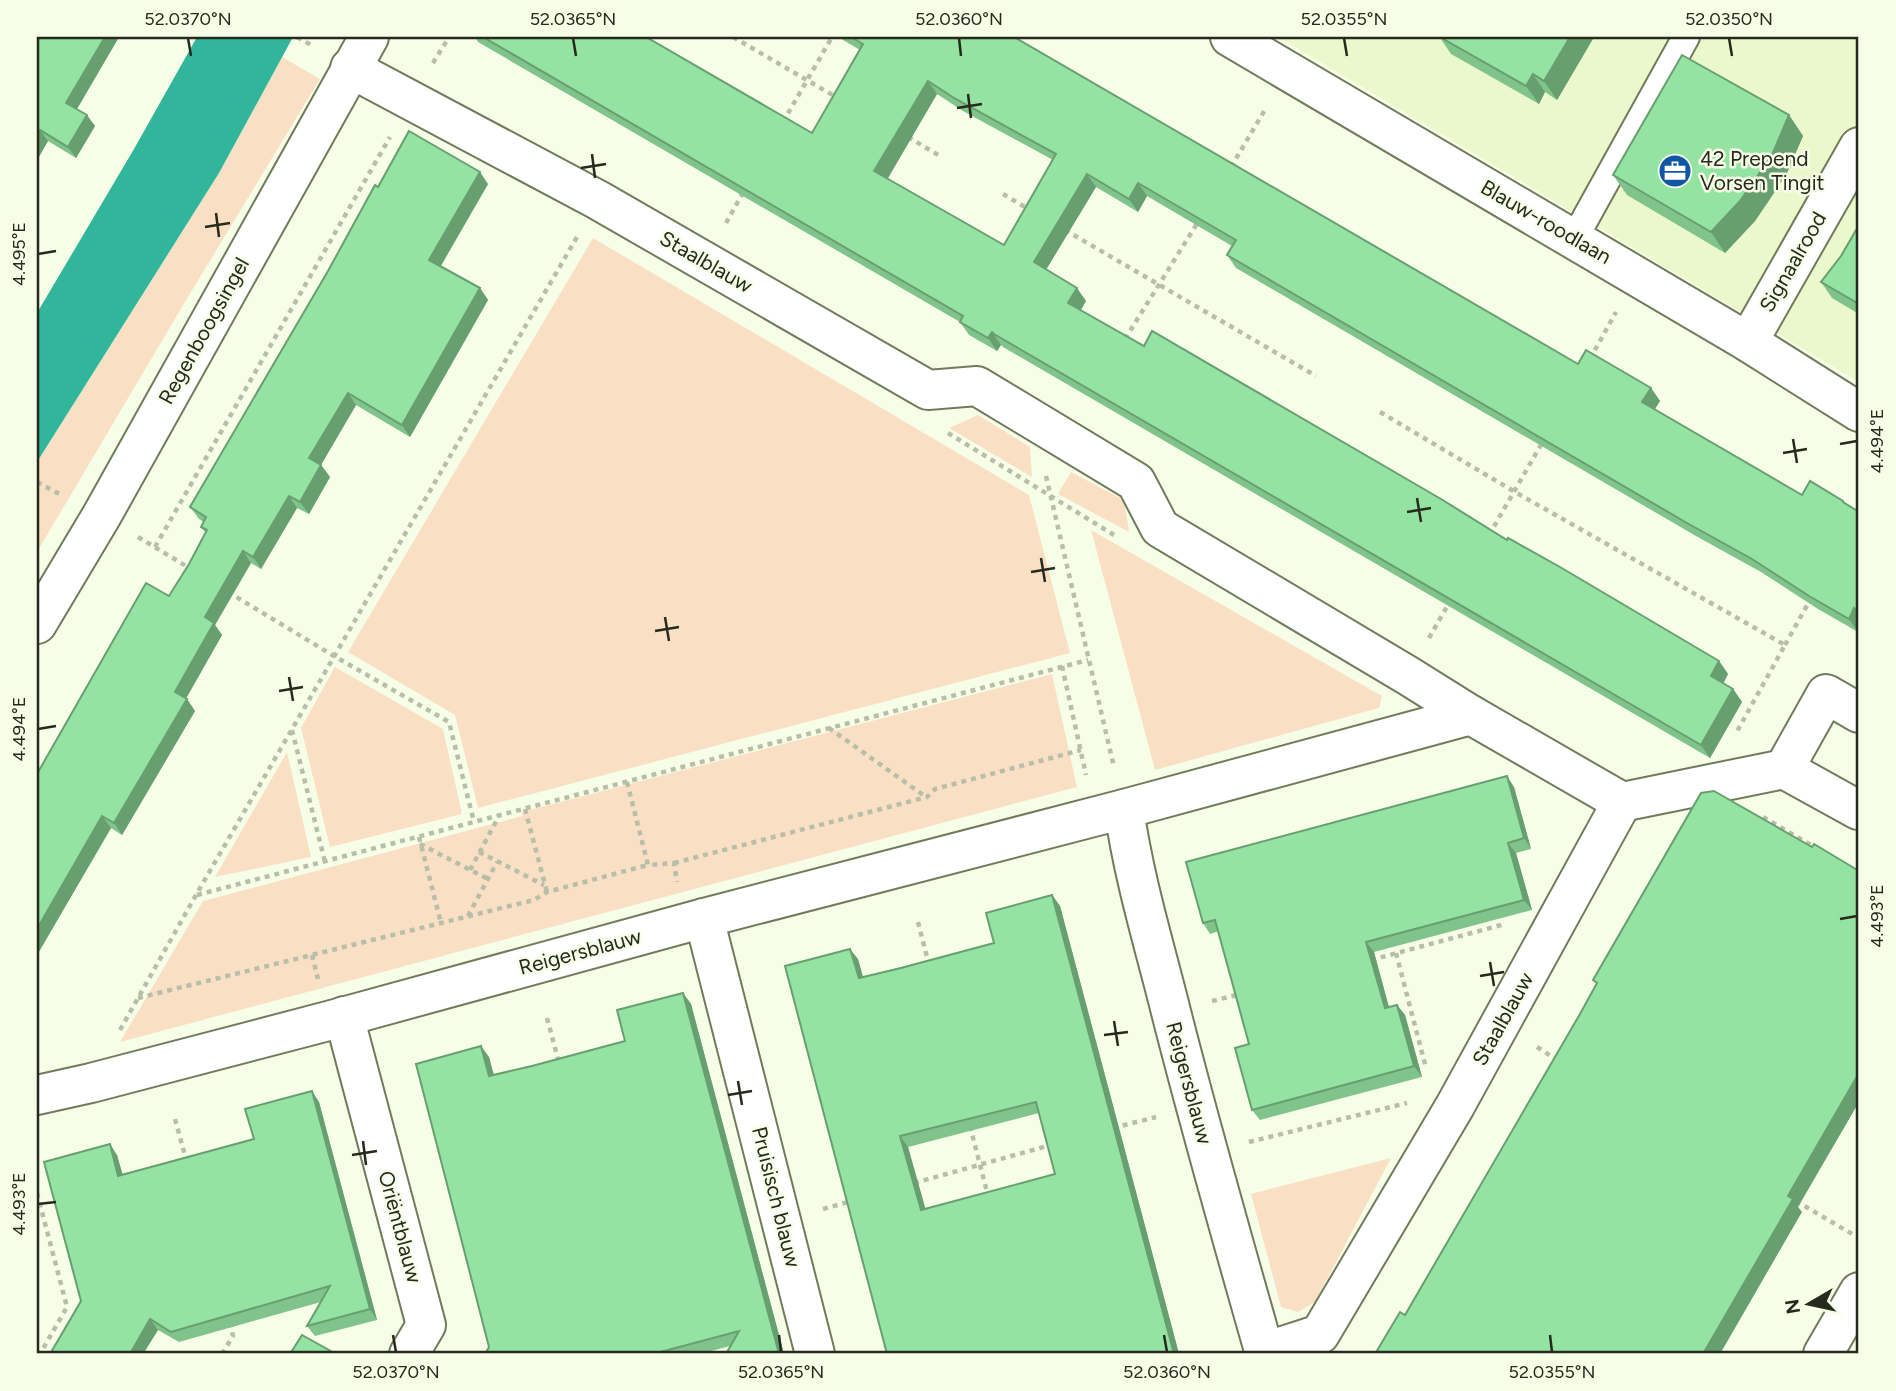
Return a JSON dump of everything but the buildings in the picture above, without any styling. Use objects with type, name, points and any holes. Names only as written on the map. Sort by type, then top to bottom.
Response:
[{"type":"street","name":"Blauw-roodlaan","points":[[1230,37],[1748,342],[1859,412]]},
{"type":"street","name":"Staalblauw","points":[[359,52],[411,100],[705,260],[928,390]]},
{"type":"street","name":"Regenboogsingel","points":[[37,624],[102,514],[359,52]]},
{"type":"street","name":"Signaalrood","points":[[1748,342],[1859,147]]},
{"type":"street","points":[[928,390],[977,386],[1136,482],[1160,528],[1471,715],[1622,802],[1784,769],[1858,810],[1859,807]]},
{"type":"street","points":[[1784,769],[1826,694],[1859,713]]},
{"type":"street","points":[[1110,813],[1471,715]]},
{"type":"street","name":"Staalblauw","points":[[1265,1353],[1320,1334],[1444,1101],[1500,1026],[1622,802]]},
{"type":"street","name":"Reigersblauw","points":[[37,1095],[91,1083],[704,918],[1110,813],[1130,853],[1208,1152],[1265,1353]]},
{"type":"street","name":"Pruisisch blauw","points":[[704,918],[816,1354]]},
{"type":"street","name":"Oriëntblauw","points":[[344,1016],[426,1325],[409,1354]]},
{"type":"street","points":[[1823,1354],[1859,1292]]},
{"type":"lane","points":[[1574,239],[1686,37]]},
{"type":"path","points":[[297,37],[317,48]]},
{"type":"path","points":[[155,547],[449,37]]},
{"type":"path","points":[[733,37],[843,101]]},
{"type":"path","points":[[779,128],[832,37]]},
{"type":"path","points":[[1224,178],[1288,71]]},
{"type":"path","points":[[904,135],[940,156]]},
{"type":"path","points":[[705,260],[746,188]]},
{"type":"path","points":[[1003,194],[1040,215]]},
{"type":"path","points":[[91,1083],[196,895],[598,200]]},
{"type":"path","points":[[1122,344],[1203,214]]},
{"type":"path","points":[[1063,229],[1316,376]]},
{"type":"path","points":[[1589,360],[1637,276]]},
{"type":"path","points":[[928,390],[929,422],[1135,548],[1160,528]]},
{"type":"path","points":[[1380,412],[1785,645]]},
{"type":"path","points":[[1488,538],[1549,432]]},
{"type":"path","points":[[1062,438],[1047,462],[1045,479],[1088,660],[1110,813]]},
{"type":"path","points":[[37,482],[102,514],[191,569]]},
{"type":"path","points":[[227,591],[449,722],[474,822]]},
{"type":"path","points":[[1407,675],[1454,595]]},
{"type":"path","points":[[1812,597],[1707,785],[1821,850]]},
{"type":"path","points":[[196,895],[1088,660]]},
{"type":"path","points":[[1062,666],[1081,750],[1110,813]]},
{"type":"path","points":[[829,728],[927,797]]},
{"type":"path","points":[[292,730],[325,862]]},
{"type":"path","points":[[138,998],[534,900],[547,892],[648,865],[674,863],[927,797],[935,789],[1081,750]]},
{"type":"path","points":[[627,782],[648,865]]},
{"type":"path","points":[[525,809],[547,892]]},
{"type":"path","points":[[470,870],[499,816]]},
{"type":"path","points":[[419,837],[441,923]]},
{"type":"path","points":[[421,844],[488,879]]},
{"type":"path","points":[[480,852],[545,886]]},
{"type":"path","points":[[467,917],[497,862]]},
{"type":"path","points":[[674,863],[680,895],[704,918]]},
{"type":"path","points":[[1370,960],[1564,909]]},
{"type":"path","points":[[918,922],[931,976]]},
{"type":"path","points":[[1208,1152],[1444,1101],[1396,953]]},
{"type":"path","points":[[1171,1012],[1250,991]]},
{"type":"path","points":[[547,1018],[561,1072]]},
{"type":"path","points":[[1500,1026],[1569,1067]]},
{"type":"path","points":[[1101,1132],[1196,1106]]},
{"type":"path","points":[[175,1118],[188,1170]]},
{"type":"path","points":[[970,1124],[990,1202]]},
{"type":"path","points":[[914,1183],[1061,1143]]},
{"type":"path","points":[[37,1192],[67,1307],[40,1354]]},
{"type":"path","points":[[1790,1197],[1859,1238]]},
{"type":"path","points":[[782,1221],[861,1198]]},
{"type":"path","points":[[222,1354],[233,1336],[230,1323]]},
{"type":"shaded area","points":[[1278,37],[1859,37],[1859,382]]},
{"type":"shaded area","points":[[282,57],[320,79],[37,552],[37,462],[219,173]]},
{"type":"shaded area","points":[[593,238],[1029,495],[1070,653],[478,808],[455,715],[348,652]]},
{"type":"shaded area","points":[[978,415],[1030,447],[1032,477],[949,428]]},
{"type":"shaded area","points":[[1071,472],[1124,500],[1129,532],[1058,494]]},
{"type":"shaded area","points":[[1091,530],[1382,696],[1379,708],[1155,770]]},
{"type":"shaded area","points":[[335,667],[443,729],[462,814],[330,847],[301,728]]},
{"type":"shaded area","points":[[1052,674],[1077,787],[120,1042],[203,901],[522,816],[522,812]]},
{"type":"shaded area","points":[[287,752],[311,857],[215,877]]},
{"type":"shaded area","points":[[1391,1158],[1315,1302],[1298,1312],[1281,1307],[1251,1194]]},
{"type":"water","points":[[197,37],[293,37],[219,173],[37,462],[37,313]]},
{"type":"place","name":"42 Prepend Vorsen Tingit","points":[[1675,171]]}]
